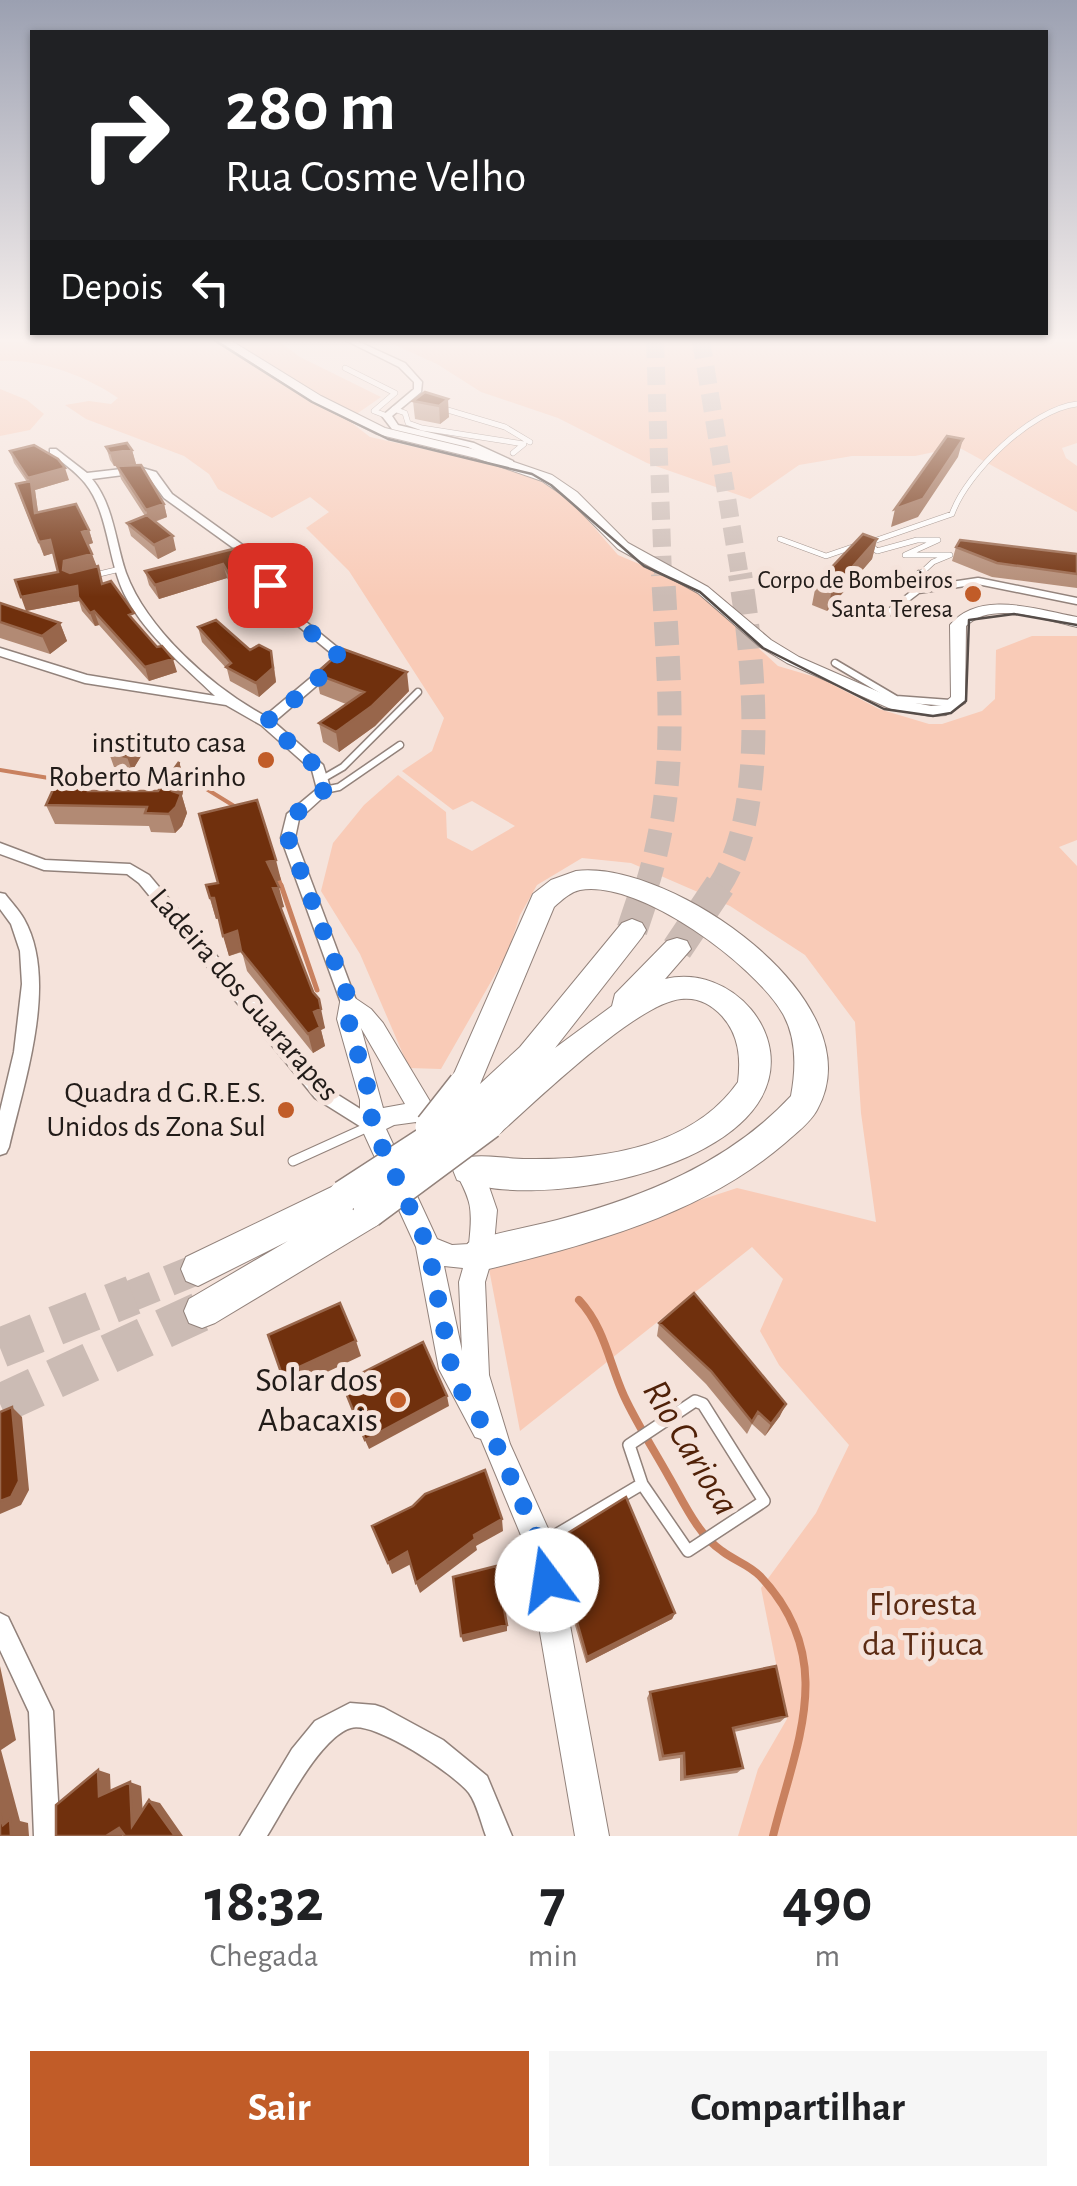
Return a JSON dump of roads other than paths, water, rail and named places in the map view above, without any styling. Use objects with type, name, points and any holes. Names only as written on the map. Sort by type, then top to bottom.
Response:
[{"type":"highway","points":[[478,1103],[543,901],[560,886],[584,879],[629,886],[674,908],[762,968],[790,999],[812,1056],[806,1102],[772,1136],[712,1180],[613,1216],[480,1254]]},
{"type":"highway","points":[[202,1311],[357,1204],[478,1103],[531,1056],[632,930]]},
{"type":"highway","points":[[577,1048],[677,949]]},
{"type":"highway","points":[[198,1269],[357,1204],[410,1151],[456,1124],[478,1103],[577,1048],[652,997],[695,987],[733,1006],[746,1024],[755,1048],[752,1086],[712,1130],[678,1148],[617,1168],[539,1176],[469,1170]]},
{"type":"street","points":[[370,426],[513,459]]},
{"type":"street","points":[[398,426],[401,431],[471,445],[513,459],[554,482],[623,546],[704,590],[764,643],[892,704],[931,712],[946,710],[955,702],[961,691],[958,625],[963,616],[1004,610],[1077,622]]},
{"type":"street","points":[[52,450],[89,476],[110,520],[120,569],[134,601],[157,631],[229,702],[266,722],[318,768],[324,784],[292,817],[288,838],[350,1002],[380,1038],[420,1112],[469,1170],[485,1210],[472,1282],[476,1375],[497,1446],[540,1544],[592,1836]]},
{"type":"street","points":[[89,476],[140,470],[152,474],[168,496],[248,553],[296,620],[337,652],[338,661],[266,722]]},
{"type":"street","points":[[0,652],[85,679],[229,702]]},
{"type":"street","name":"Ladeira dos Guararapes","points":[[0,848],[44,865],[130,870],[144,879],[321,1092],[372,1113]]},
{"type":"street","points":[[0,898],[24,936],[32,995],[0,1146]]},
{"type":"street","points":[[350,1002],[348,1019],[372,1113],[428,1247],[452,1370],[497,1446]]},
{"type":"street","points":[[372,1113],[404,1087]]},
{"type":"street","points":[[372,1113],[391,1116],[420,1112]]},
{"type":"street","points":[[410,1203],[439,1174],[469,1170]]},
{"type":"street","points":[[428,1247],[452,1257],[480,1254]]},
{"type":"street","points":[[0,1625],[41,1711],[47,1836]]},
{"type":"street","points":[[253,1836],[301,1758],[324,1730],[350,1715],[375,1717],[434,1749],[478,1785],[499,1836]]},
{"type":"lane","points":[[416,426],[490,434],[524,445],[513,459]]},
{"type":"lane","points":[[501,426],[530,442]]},
{"type":"lane","points":[[780,539],[826,556],[852,544],[868,543],[952,514],[959,494],[977,472],[1028,426]]},
{"type":"lane","points":[[868,543],[877,551],[917,540],[938,540],[904,555],[950,555],[917,575],[918,590]]},
{"type":"lane","points":[[88,576],[120,569]]},
{"type":"lane","points":[[888,612],[918,590],[978,581],[1077,601]]},
{"type":"lane","points":[[835,662],[896,699],[932,704],[955,702]]},
{"type":"lane","points":[[324,784],[418,692]]},
{"type":"lane","points":[[324,784],[338,786],[400,745]]},
{"type":"lane","points":[[293,1161],[372,1113]]},
{"type":"lane","points":[[699,1401],[764,1501],[688,1550],[642,1484],[628,1450],[632,1440],[699,1401]]},
{"type":"lane","points":[[540,1544],[642,1484]]},
{"type":"waterway","name":"Rio Carioca","points":[[0,770],[61,780]]},
{"type":"waterway","name":"Rio Carioca","points":[[87,783],[125,784],[168,772],[182,774],[239,809]]},
{"type":"waterway","name":"Rio Carioca","points":[[277,874],[282,888]]},
{"type":"waterway","name":"Rio Carioca","points":[[281,885],[317,990]]},
{"type":"waterway","name":"Rio Carioca","points":[[579,1300],[601,1334],[629,1406],[692,1517],[713,1544],[760,1576],[784,1607],[799,1639],[805,1670],[805,1702],[773,1836]]},
{"type":"tunnel","points":[[658,426],[663,577]]},
{"type":"tunnel","points":[[715,426],[740,577]]},
{"type":"tunnel","points":[[646,888],[657,849],[668,771],[663,574]]},
{"type":"tunnel","points":[[718,888],[734,857],[751,779],[753,692],[740,574]]},
{"type":"tunnel","points":[[632,930],[646,888]]},
{"type":"tunnel","points":[[677,949],[718,888]]},
{"type":"tunnel","points":[[126,1298],[198,1269]]},
{"type":"tunnel","points":[[0,1348],[133,1295]]},
{"type":"tunnel","points":[[0,1404],[202,1311]]},
{"type":"tram line","points":[[361,426],[388,439],[532,474],[551,485],[644,566],[700,592],[763,648],[884,709],[933,716],[951,713],[966,701],[969,620],[1014,614],[1077,625]]},
{"type":"place","name":"Corpo de Bombeiros Santa Teresa","points":[[973,594]]},
{"type":"place","name":"instituto casa Roberto Marinho","points":[[266,760]]},
{"type":"place","name":"Quadra d G.R.E.S. Unidos ds Zona Sul","points":[[286,1110]]},
{"type":"place","name":"Solar dos Abacaxis","points":[[398,1400]]},
{"type":"park label","name":"Floresta da Tijuca","points":[[923,1624]]}]
